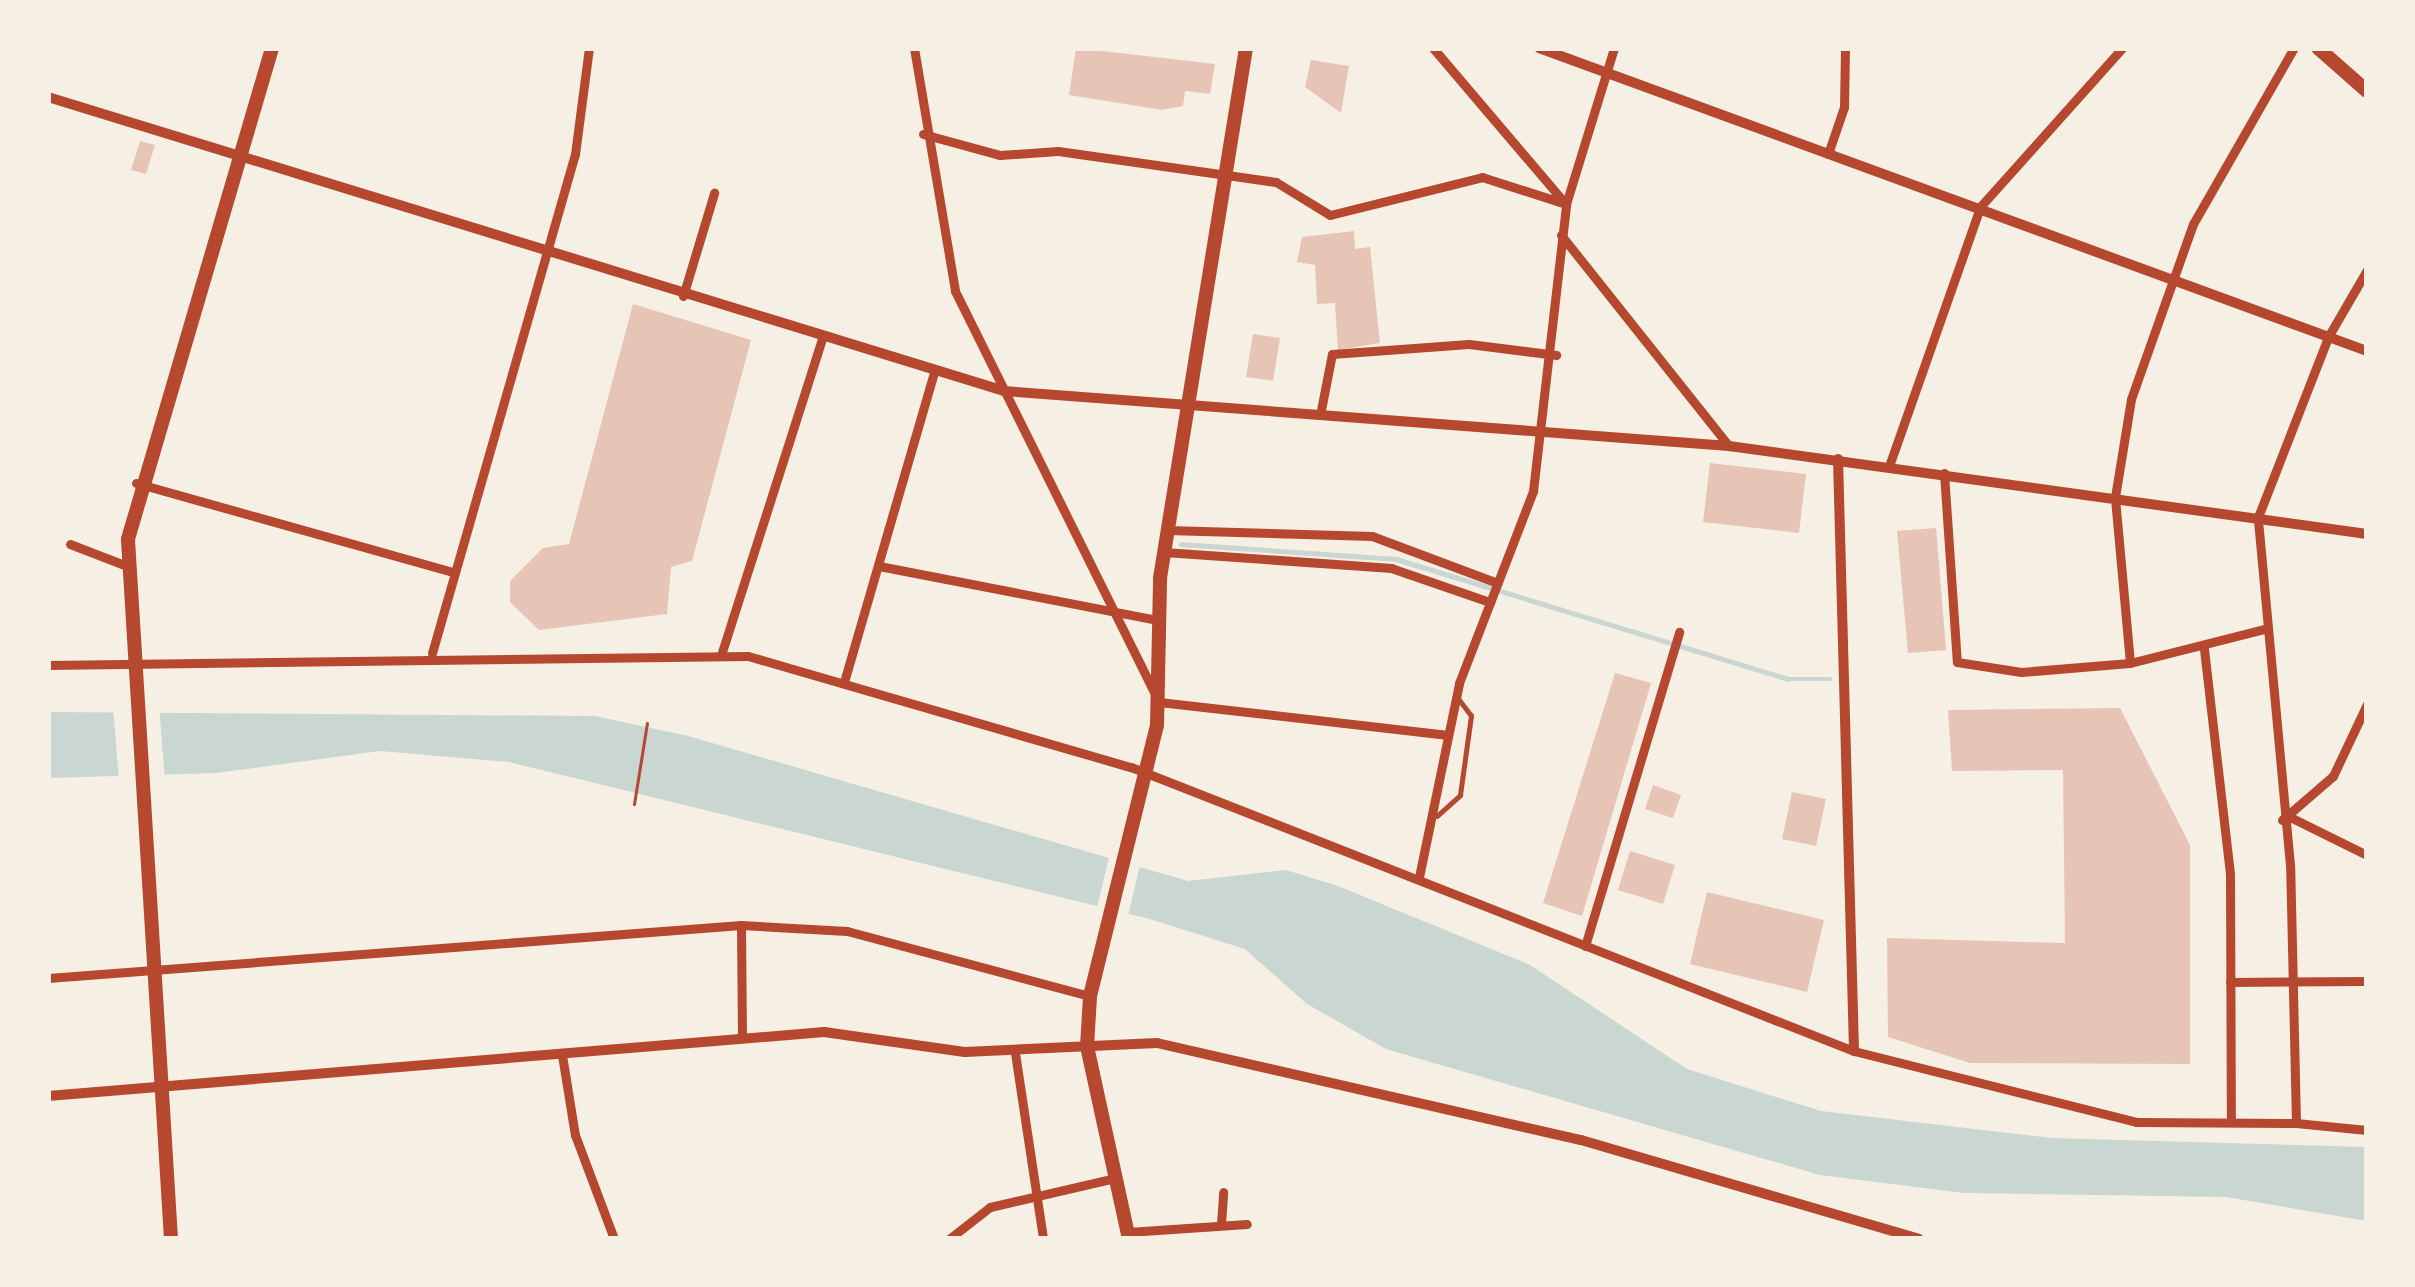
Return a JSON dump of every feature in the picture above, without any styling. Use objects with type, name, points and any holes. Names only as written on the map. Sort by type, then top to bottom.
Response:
[{"type":"main road","points":[[1129,1236],[1087,1047],[1090,995],[1159,702],[1158,620],[1164,552],[1246,48]]},
{"type":"main road","points":[[2318,48],[2364,83]]},
{"type":"main road","points":[[171,1239],[158,973],[127,566],[136,483],[268,50]]},
{"type":"street","points":[[432,653],[575,154],[590,48]]},
{"type":"street","points":[[914,48],[923,134],[955,291],[1108,610],[1159,702],[1448,735]]},
{"type":"street","points":[[1433,48],[1566,204]]},
{"type":"street","points":[[1539,48],[2367,351]]},
{"type":"street","points":[[1419,877],[1437,816],[1456,697],[1498,583],[1545,431],[1556,355],[1566,204],[1614,48]]},
{"type":"street","points":[[1828,154],[1844,106],[1845,48]]},
{"type":"street","points":[[1889,466],[1980,207],[2122,48]]},
{"type":"street","points":[[2130,663],[2115,497],[2131,399],[2174,278],[2294,48]]},
{"type":"street","points":[[48,97],[933,376],[1004,391],[1729,446],[2367,534]]},
{"type":"street","points":[[923,134],[1000,154],[1058,152],[1276,182],[1330,215],[1482,177],[1566,204]]},
{"type":"street","points":[[683,296],[714,193]]},
{"type":"street","points":[[1561,235],[1729,446]]},
{"type":"street","points":[[2296,1123],[2297,981],[2287,819],[2258,517],[2328,337],[2367,270]]},
{"type":"street","points":[[722,652],[822,340]]},
{"type":"street","points":[[1320,415],[1332,354],[1469,344],[1556,355]]},
{"type":"street","points":[[844,682],[933,376]]},
{"type":"street","points":[[1838,459],[1853,1051]]},
{"type":"street","points":[[1944,473],[1957,662],[2021,672],[2130,663],[2204,649],[2268,628]]},
{"type":"street","points":[[136,483],[453,572]]},
{"type":"street","points":[[1167,530],[1372,536],[1498,583]]},
{"type":"street","points":[[70,544],[127,566]]},
{"type":"street","points":[[1164,552],[1377,566],[1490,602]]},
{"type":"street","points":[[880,566],[1158,620]]},
{"type":"street","points":[[1585,946],[1679,632]]},
{"type":"street","points":[[2204,649],[2230,982],[2231,1122]]},
{"type":"street","points":[[48,665],[432,653],[722,652],[844,682],[1145,775],[1419,877],[1853,1051],[2029,1102],[2367,1130]]},
{"type":"street","points":[[2287,819],[2332,776],[2367,704]]},
{"type":"street","points":[[2287,819],[2367,855]]},
{"type":"street","points":[[741,925],[742,1037]]},
{"type":"street","points":[[48,978],[741,925],[847,931],[1090,995]]},
{"type":"street","points":[[2230,982],[2367,981]]},
{"type":"street","points":[[48,1096],[824,1032],[1015,1053],[1157,1043],[1288,1064],[1919,1239]]},
{"type":"street","points":[[1015,1053],[1043,1239]]},
{"type":"street","points":[[562,1055],[575,1135],[614,1239]]},
{"type":"street","points":[[949,1239],[1035,1192],[1116,1178]]},
{"type":"street","points":[[1221,1224],[1223,1192]]},
{"type":"street","points":[[1129,1236],[1243,1224],[1238,1238]]},
{"type":"street","points":[[1873,1239],[1874,1225]]},
{"type":"lane","points":[[1437,816],[1460,795],[1471,716],[1456,697]]},
{"type":"path","points":[[634,804],[647,722]]},
{"type":"shaded area","points":[[48,712],[595,716],[688,736],[1188,881],[1286,870],[1338,886],[1530,965],[1687,1069],[1821,1111],[2052,1138],[2367,1147],[2367,1221],[2226,1197],[1964,1193],[1820,1175],[1386,1049],[1307,1004],[1245,949],[1150,919],[509,762],[380,751],[216,773],[48,778]]},
{"type":"pier","points":[[159,705],[165,781],[119,782],[113,706]]},
{"type":"pier","points":[[1110,853],[1141,861],[1127,920],[1096,912]]},
{"type":"building","points":[[1076,48],[1215,64],[1210,94],[1185,91],[1183,106],[1162,110],[1069,95]]},
{"type":"building","points":[[1311,60],[1349,66],[1341,113],[1305,87]]},
{"type":"building","points":[[140,141],[155,145],[146,174],[131,170]]},
{"type":"building","points":[[1354,231],[1355,249],[1370,247],[1380,343],[1338,350],[1335,303],[1317,304],[1315,265],[1297,262],[1302,237]]},
{"type":"building","points":[[633,304],[751,340],[692,561],[671,567],[667,614],[539,630],[510,602],[510,581],[543,548],[569,544]]},
{"type":"building","points":[[1253,334],[1280,338],[1273,381],[1246,377]]},
{"type":"building","points":[[1710,463],[1806,474],[1799,533],[1703,522]]},
{"type":"building","points":[[1936,528],[1946,650],[1908,653],[1897,531]]},
{"type":"building","points":[[1615,673],[1651,683],[1582,916],[1543,903]]},
{"type":"building","points":[[2120,708],[2190,845],[2190,1064],[1970,1063],[1888,1037],[1887,938],[2065,943],[2063,770],[1952,771],[1948,710]]},
{"type":"building","points":[[1653,785],[1681,795],[1673,818],[1645,809]]},
{"type":"building","points":[[1792,792],[1826,799],[1816,846],[1782,839]]},
{"type":"building","points":[[1630,851],[1675,865],[1663,904],[1618,890]]},
{"type":"building","points":[[1707,892],[1824,920],[1807,992],[1690,964]]},
{"type":"waterway","points":[[1181,544],[1396,559],[1788,679],[1830,679]]}]
